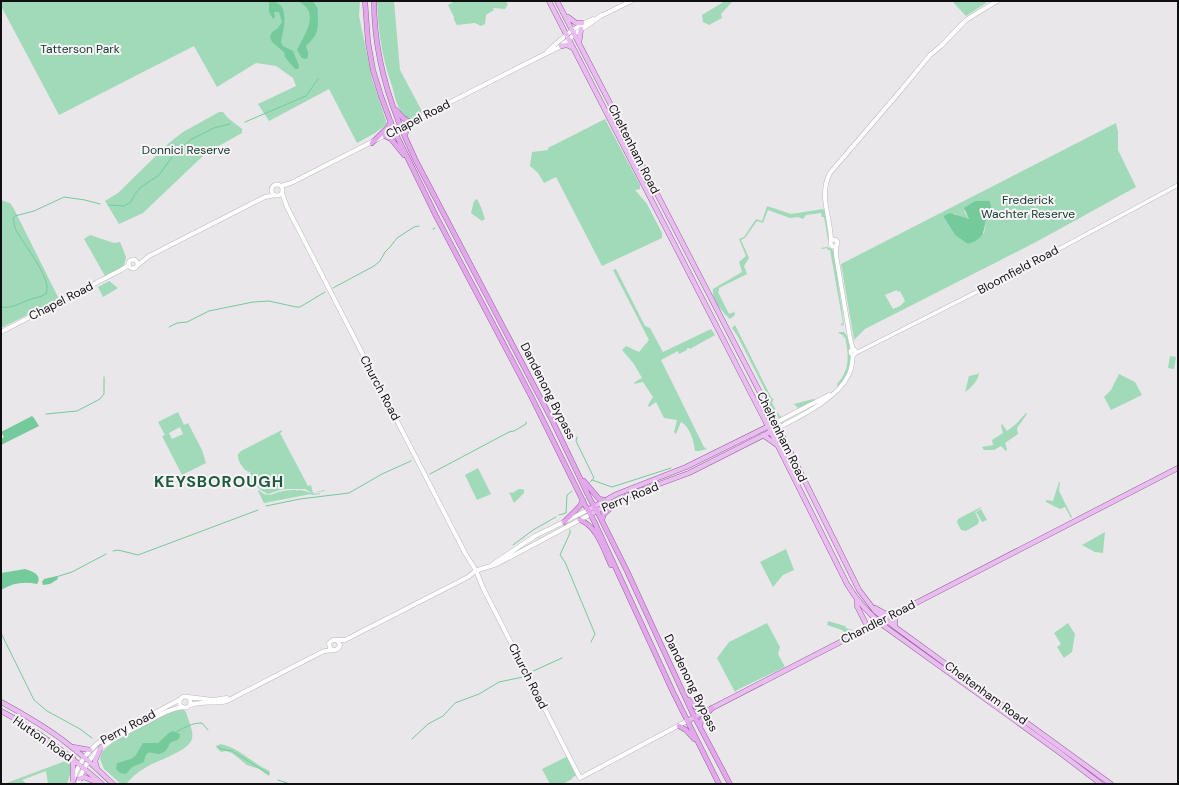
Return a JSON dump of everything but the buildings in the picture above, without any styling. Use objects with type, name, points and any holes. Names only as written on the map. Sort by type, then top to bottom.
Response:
[{"type":"highway","name":"Dandenong Bypass","points":[[365,1],[368,42],[373,70],[391,122],[436,216],[534,401],[589,512],[687,721],[719,784]]},
{"type":"highway","name":"Dandenong Bypass","points":[[374,1],[378,50],[384,77],[401,127],[427,184],[548,412],[595,509],[602,520],[695,716],[730,784]]},
{"type":"highway","points":[[393,107],[403,118],[410,122]]},
{"type":"highway","points":[[405,135],[407,129],[417,119]]},
{"type":"highway","points":[[372,142],[390,126],[391,122]]},
{"type":"highway","points":[[385,136],[391,139],[409,161]]},
{"type":"highway","points":[[580,477],[597,496],[602,500],[605,500]]},
{"type":"highway","points":[[564,522],[580,506],[583,500]]},
{"type":"highway","points":[[602,520],[604,514],[620,500]]},
{"type":"highway","points":[[580,520],[585,522],[594,530],[612,567],[621,580]]},
{"type":"highway","points":[[685,694],[698,709],[706,711]]},
{"type":"highway","points":[[700,726],[701,721],[712,708]]},
{"type":"highway","points":[[679,726],[689,732],[704,753]]},
{"type":"main road","name":"Cheltenham Road","points":[[549,1],[778,446],[844,578],[857,599],[879,622],[1101,784]]},
{"type":"main road","name":"Cheltenham Road","points":[[558,1],[854,579],[869,604],[875,612],[896,628],[980,687],[1111,784]]},
{"type":"main road","points":[[565,15],[576,23],[582,23],[630,1]]},
{"type":"main road","points":[[769,429],[837,392],[844,384],[848,376],[854,353],[834,246],[837,242],[833,240],[826,207],[827,187],[833,168],[906,85],[930,55],[966,20],[997,1]]},
{"type":"main road","points":[[574,32],[602,15]]},
{"type":"main road","points":[[568,37],[582,23]]},
{"type":"main road","points":[[579,44],[581,29]]},
{"type":"main road","name":"Chapel Road","points":[[282,190],[291,183],[561,46],[568,37]]},
{"type":"main road","name":"Chapel Road","points":[[545,54],[568,37]]},
{"type":"main road","points":[[561,46],[567,45],[574,49]]},
{"type":"main road","points":[[149,256],[135,269],[130,266],[131,260],[149,256],[265,197],[275,194],[282,190],[275,185],[275,194]]},
{"type":"main road","name":"Church Road","points":[[282,190],[287,206],[465,553],[476,571],[483,588],[580,778]]},
{"type":"main road","name":"Church Road","points":[[275,194],[287,206]]},
{"type":"main road","points":[[656,208],[663,205]]},
{"type":"main road","points":[[671,238],[678,234]]},
{"type":"main road","points":[[135,260],[138,265]]},
{"type":"main road","name":"Chapel Road","points":[[1,332],[130,266]]},
{"type":"main road","points":[[718,329],[725,325]]},
{"type":"main road","points":[[750,435],[762,425],[764,419]]},
{"type":"main road","name":"Perry Road","points":[[490,566],[535,536],[595,509],[681,477],[763,435],[769,429]]},
{"type":"main road","name":"Perry Road","points":[[595,509],[605,500],[680,469],[750,435],[769,429]]},
{"type":"main road","points":[[763,435],[778,446]]},
{"type":"main road","name":"Chandler Road","points":[[580,778],[679,726],[695,716],[1178,468]]},
{"type":"main road","name":"Perry Road","points":[[339,646],[345,640],[468,577],[476,571],[497,564],[580,520],[589,512]]},
{"type":"main road","points":[[857,599],[857,606],[868,628]]},
{"type":"main road","points":[[869,604],[882,613],[893,615]]},
{"type":"main road","points":[[896,628],[894,620],[898,612]]},
{"type":"main road","points":[[235,696],[213,700],[184,697],[181,699],[180,703],[183,707],[187,707],[190,704],[221,702],[235,696],[322,652],[338,650],[338,642],[335,640],[332,641],[322,652]]},
{"type":"main road","name":"Perry Road","points":[[335,640],[345,640]]},
{"type":"main road","points":[[329,643],[332,650]]},
{"type":"main road","points":[[980,687],[979,691],[983,697]]},
{"type":"main road","points":[[188,697],[190,704]]},
{"type":"main road","name":"Perry Road","points":[[72,782],[86,760],[90,750],[98,742],[181,699]]},
{"type":"main road","name":"Hutton Road","points":[[1,702],[38,723],[71,746],[114,784]]},
{"type":"main road","name":"Perry Road","points":[[86,760],[101,747],[115,738],[167,711],[183,707]]},
{"type":"main road","name":"Hutton Road","points":[[1,711],[34,730],[73,758],[100,784]]},
{"type":"main road","points":[[34,730],[38,723]]},
{"type":"main road","points":[[71,746],[90,750]]},
{"type":"main road","points":[[98,770],[95,761],[101,747]]},
{"type":"main road","points":[[72,782],[73,758]]},
{"type":"main road","points":[[1081,768],[1084,763]]},
{"type":"main road","name":"Perry Road","points":[[78,782],[82,766]]},
{"type":"main road","points":[[78,782],[83,777],[87,777],[100,784]]},
{"type":"street","name":"Bloomfield Road","points":[[854,353],[1018,271],[1178,185]]},
{"type":"green space","name":"Tatterson Park","points":[[1,1],[360,1],[359,16],[372,78],[387,124],[357,143],[329,89],[269,121],[258,104],[296,86],[293,78],[276,66],[256,63],[217,87],[194,46],[59,115],[1,6]]},
{"type":"green space","points":[[377,1],[394,1],[400,70],[423,113],[410,119],[407,119],[403,115],[398,107],[386,65],[378,23]]},
{"type":"green space","points":[[455,1],[505,1],[508,4],[505,9],[493,8],[494,10],[486,15],[485,24],[481,26],[475,23],[457,25],[448,5]]},
{"type":"green space","points":[[725,1],[733,1],[721,14],[722,18],[709,25],[703,22],[702,15]]},
{"type":"green space","points":[[952,1],[986,1],[986,3],[966,16]]},
{"type":"green space","name":"Donnici Reserve","points":[[219,112],[223,112],[242,129],[242,133],[206,153],[143,213],[119,224],[105,201],[118,193],[169,143],[183,132]]},
{"type":"green space","points":[[605,119],[640,185],[640,189],[635,190],[647,204],[662,233],[662,238],[602,266],[556,177],[544,183],[538,173],[530,166],[532,152],[548,150],[548,148]]},
{"type":"green space","name":"Frederick Wachter Reserve","points":[[1116,123],[1118,132],[1118,150],[1136,187],[1036,242],[865,329],[854,340],[841,264]],"holes":[[[975,201],[990,201],[993,213],[987,216],[984,233],[955,235],[943,216],[955,214],[959,217],[969,219],[964,211]],[[897,290],[898,292],[900,291],[905,301],[900,306],[893,309],[885,295]]]},
{"type":"green space","points":[[477,199],[485,219],[482,221],[471,213],[474,201]]},
{"type":"green space","points":[[1,200],[10,203],[14,209],[59,299],[1,328]]},
{"type":"green space","points":[[767,206],[791,214],[823,209],[825,211],[829,239],[828,240],[824,217],[822,217],[821,213],[806,215],[803,219],[798,217],[790,218],[768,210],[763,223],[757,221],[745,238],[741,240],[749,258],[744,266],[747,274],[719,288],[718,292],[729,314],[734,312],[733,310],[734,311],[735,315],[730,319],[721,310],[714,297],[713,289],[742,272],[739,262],[746,256],[739,239],[744,237],[756,219],[762,221]]},
{"type":"green space","points":[[90,235],[114,243],[120,242],[126,257],[124,266],[105,276],[84,239]]},
{"type":"green space","points":[[827,247],[832,249],[834,254],[844,324],[842,326],[841,324],[843,323],[830,250],[827,248],[821,248]]},
{"type":"green space","points":[[616,269],[645,326],[650,328],[663,352],[711,329],[715,335],[690,349],[687,348],[687,350],[679,354],[678,351],[661,360],[704,447],[707,449],[695,451],[693,439],[687,427],[681,422],[676,434],[674,432],[677,420],[664,418],[656,402],[649,407],[648,405],[653,397],[643,382],[634,384],[642,378],[634,364],[622,350],[626,346],[639,352],[649,340],[613,270]]},
{"type":"green space","points":[[109,281],[118,288],[103,297],[98,287]]},
{"type":"green space","points":[[735,325],[772,399],[774,398],[772,403],[779,415],[783,418],[777,416],[770,408],[767,394],[732,328]]},
{"type":"green space","points":[[839,332],[844,332],[847,336],[851,356],[845,377],[838,387],[837,384],[844,373],[848,357],[845,337],[843,338],[844,336],[839,333],[838,334]]},
{"type":"green space","points":[[1170,356],[1176,357],[1174,369],[1168,368]]},
{"type":"green space","points":[[979,372],[975,383],[965,392],[969,376],[978,374]]},
{"type":"green space","points":[[1119,374],[1135,382],[1142,395],[1111,410],[1104,397],[1111,390]]},
{"type":"green space","points":[[813,399],[815,400],[798,408],[794,404]]},
{"type":"green space","points":[[178,412],[184,425],[188,423],[202,450],[206,463],[182,475],[162,436],[165,435],[158,422]],"holes":[[[180,427],[183,434],[172,439],[169,433]]]},
{"type":"green space","points":[[1026,413],[1027,414],[1017,428],[1018,434],[1005,443],[1007,449],[1006,451],[1001,446],[994,450],[984,450],[982,447],[993,445],[992,440],[1003,433],[1002,424],[1007,431]]},
{"type":"green space","points":[[282,430],[280,433],[308,486],[311,485],[313,493],[305,489],[286,489],[268,494],[255,485],[252,486],[247,474],[250,475],[250,471],[248,473],[239,461],[238,454],[241,451]]},
{"type":"green space","points":[[478,468],[491,494],[477,500],[465,475]]},
{"type":"green space","points":[[1059,482],[1059,491],[1072,517],[1071,518],[1065,507],[1060,509],[1046,502],[1046,500],[1053,501]]},
{"type":"green space","points":[[519,489],[524,490],[524,493],[514,503],[509,492],[512,493]]},
{"type":"green space","points":[[259,490],[267,495],[293,490],[320,494],[311,494],[264,503],[258,491]]},
{"type":"green space","points":[[981,507],[975,512],[979,520],[978,524],[966,531],[961,530],[957,522],[958,519]]},
{"type":"green space","points":[[981,509],[987,520],[982,522],[976,512]]},
{"type":"green space","points":[[1105,532],[1103,553],[1095,552],[1082,545]]},
{"type":"green space","points":[[786,549],[794,570],[783,575],[773,587],[760,562]]},
{"type":"green space","points":[[828,621],[853,630],[845,633],[842,630],[827,625]]},
{"type":"green space","points":[[767,623],[780,647],[778,654],[785,667],[735,692],[717,658],[729,642]]},
{"type":"green space","points":[[1068,623],[1075,634],[1072,652],[1064,658],[1057,647],[1061,644],[1054,633]]},
{"type":"green space","points":[[179,709],[186,712],[192,733],[192,739],[184,748],[150,765],[135,775],[126,784],[121,784],[104,769],[100,759],[103,751],[110,745],[139,727]]},
{"type":"green space","points":[[220,744],[237,750],[268,770],[270,772],[269,776],[259,769],[247,765],[232,753],[226,751],[221,752],[216,747]]},
{"type":"green space","points":[[568,756],[577,775],[563,784],[550,784],[542,769]]},
{"type":"green space","points":[[68,760],[72,769],[67,784],[48,784],[46,771],[22,780],[27,784],[4,784]]},
{"type":"shaded area","points":[[269,1],[276,2],[281,5],[284,23],[281,42],[283,46],[293,51],[299,66],[298,69],[295,69],[285,57],[284,52],[272,42],[270,37],[272,32],[278,28],[282,22],[279,12],[274,12],[275,17],[273,19],[269,12]]},
{"type":"shaded area","points":[[298,1],[313,1],[318,9],[317,30],[313,39],[306,46],[308,57],[306,59],[302,58],[297,50],[307,30],[310,17],[309,11]]},
{"type":"shaded area","points":[[975,201],[990,201],[993,213],[987,216],[981,236],[974,242],[968,244],[955,235],[943,216],[950,213],[969,219],[964,208]]},
{"type":"shaded area","points":[[32,416],[39,426],[1,445],[1,439],[4,437],[1,432]]},
{"type":"shaded area","points":[[25,569],[38,576],[39,578],[37,584],[18,583],[1,590],[1,573]]},
{"type":"shaded area","points":[[57,576],[58,579],[50,584],[43,585],[42,582],[44,579]]},
{"type":"shaded area","points":[[173,731],[180,734],[179,738],[170,743],[167,749],[163,752],[159,754],[147,754],[144,762],[132,767],[126,774],[120,773],[116,769],[117,763],[131,759],[136,755],[143,743],[158,743]]},
{"type":"waterway","points":[[245,122],[306,96],[318,79]]},
{"type":"waterway","points":[[109,205],[124,206],[131,202],[141,187],[159,175],[177,150],[192,139],[214,128],[230,124]]},
{"type":"waterway","points":[[1,307],[11,307],[46,294],[47,288],[41,271],[14,226],[13,218],[15,216],[34,211],[64,197],[100,204]]},
{"type":"waterway","points":[[333,288],[374,266],[380,261],[385,252],[397,238],[414,227],[419,226]]},
{"type":"waterway","points":[[169,327],[177,323],[187,322],[209,311],[253,302],[269,301],[300,307],[325,292]]},
{"type":"waterway","points":[[46,414],[77,411],[100,399],[104,394],[104,377]]},
{"type":"waterway","points":[[430,474],[509,432],[514,431],[526,424],[526,422]]},
{"type":"waterway","points":[[577,437],[576,441],[594,478],[590,482]]},
{"type":"waterway","points":[[266,506],[300,499],[349,493],[382,474],[411,461]]},
{"type":"waterway","points":[[592,480],[612,487],[671,468]]},
{"type":"waterway","points":[[559,515],[566,513],[567,495],[572,491]]},
{"type":"waterway","points":[[113,551],[118,550],[138,555],[258,510]]},
{"type":"waterway","points":[[513,545],[533,530],[556,517]]},
{"type":"waterway","points":[[570,530],[560,555],[565,562],[595,634],[591,642]]},
{"type":"waterway","points":[[56,577],[72,572],[106,554]]},
{"type":"waterway","points":[[1,633],[34,700],[47,711],[80,729],[92,738]]},
{"type":"waterway","points":[[531,672],[562,658]]},
{"type":"waterway","points":[[412,739],[428,724],[443,716],[455,703],[479,694],[499,682],[523,677]]},
{"type":"waterway","points":[[176,732],[198,723],[202,723],[208,730]]},
{"type":"waterway","points":[[217,746],[221,749],[232,751],[269,774]]},
{"type":"waterway","points":[[278,780],[290,784]]},
{"type":"waterway","points":[[292,784],[307,784]]},
{"type":"district","name":"KEYSBOROUGH","points":[[219,481]]}]
